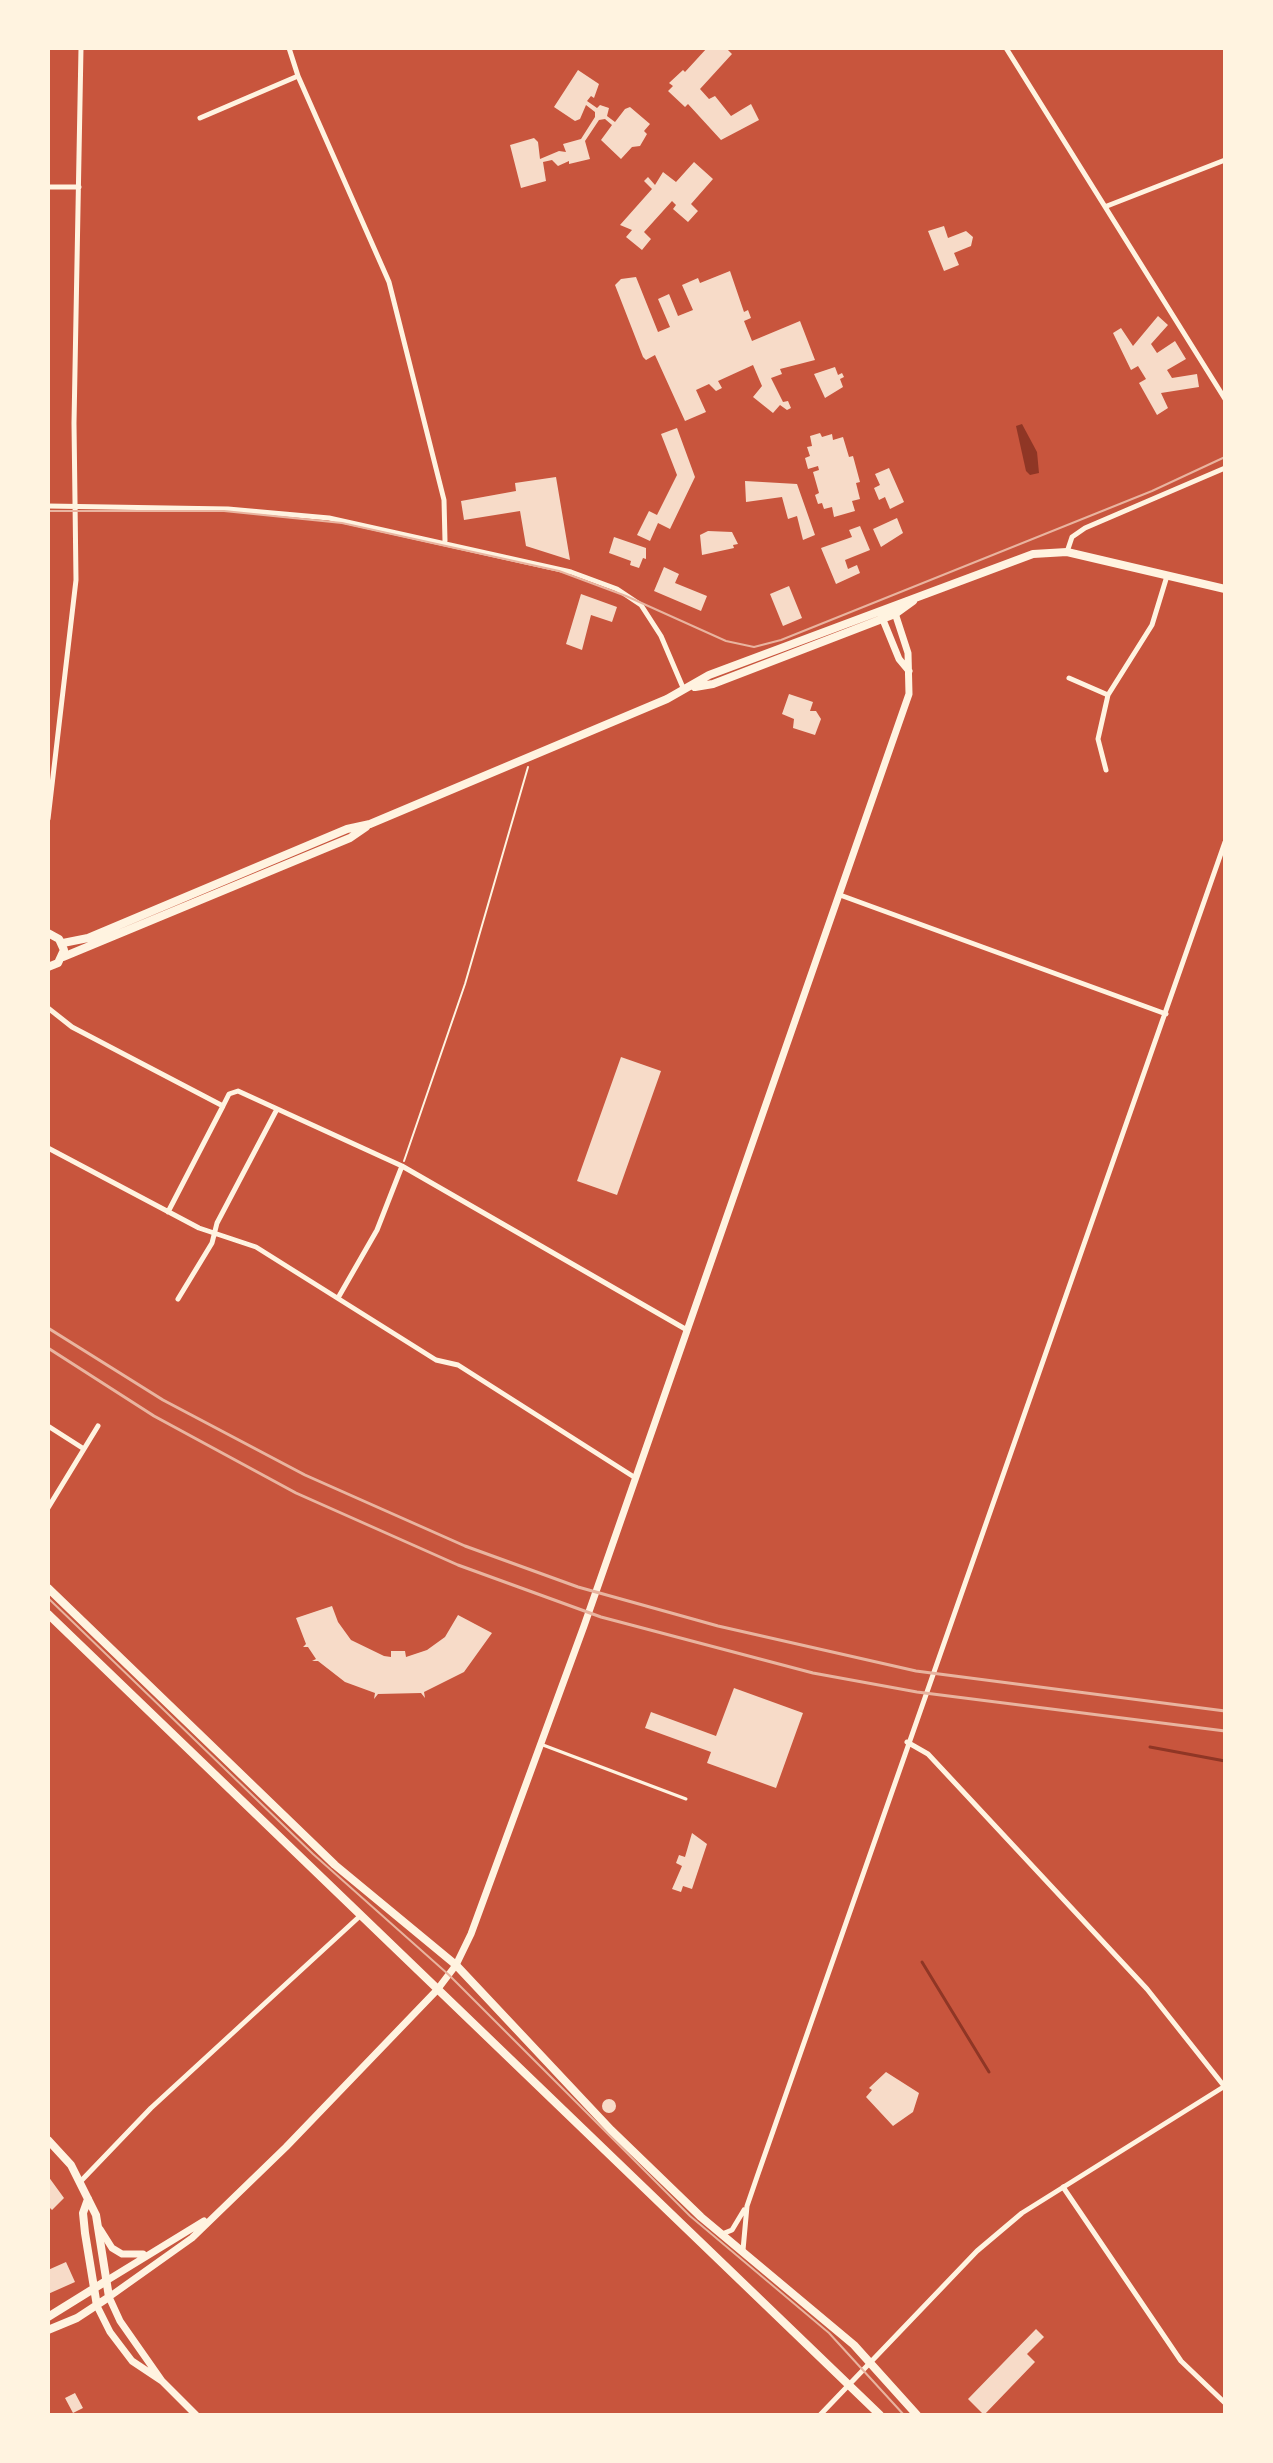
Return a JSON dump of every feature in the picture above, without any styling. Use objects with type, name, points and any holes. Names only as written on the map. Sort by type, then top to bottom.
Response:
[{"type":"main road","points":[[48,933],[63,943],[88,938],[347,829],[370,824],[695,687],[709,675],[881,614],[1021,558],[1067,552],[1225,589]]},
{"type":"main road","points":[[48,967],[63,957],[350,838],[370,824]]},
{"type":"main road","points":[[63,943],[63,957]]},
{"type":"main road","points":[[48,1588],[335,1865],[456,1965],[611,2130],[722,2234],[871,2361],[917,2415]]},
{"type":"main road","points":[[48,1614],[880,2415]]},
{"type":"main road","points":[[48,2140],[81,2181],[98,2224],[109,2297],[48,2330]]},
{"type":"main road","points":[[88,2199],[83,2213],[97,2306]]},
{"type":"main road","points":[[48,2317],[106,2281]]},
{"type":"street","points":[[48,819],[76,580],[81,48]]},
{"type":"street","points":[[289,48],[298,76],[389,282],[444,500],[445,541]]},
{"type":"street","points":[[1006,48],[1225,399]]},
{"type":"street","points":[[200,118],[298,76]]},
{"type":"street","points":[[1107,206],[1225,160]]},
{"type":"street","points":[[48,187],[79,187]]},
{"type":"street","points":[[1067,552],[1072,537],[1085,528],[1225,468]]},
{"type":"street","points":[[48,506],[283,513],[339,520],[445,541],[557,568],[627,594],[653,621],[684,691]]},
{"type":"street","points":[[1106,770],[1098,739],[1108,695],[1152,625],[1167,576]]},
{"type":"street","points":[[196,2415],[162,2381],[120,2321],[109,2297],[192,2238],[296,2138],[437,1990],[456,1965],[471,1934],[688,1330],[909,694],[908,653],[894,609]]},
{"type":"street","points":[[881,614],[899,659],[910,673]]},
{"type":"street","points":[[1069,678],[1108,695]]},
{"type":"street","points":[[722,2234],[732,2230],[747,2206],[907,1742],[1225,842]]},
{"type":"street","points":[[840,895],[1166,1014]]},
{"type":"street","points":[[48,1008],[72,1027],[223,1106]]},
{"type":"street","points":[[168,1212],[229,1094],[238,1091],[402,1166],[688,1330]]},
{"type":"street","points":[[178,1299],[215,1234],[276,1111]]},
{"type":"street","points":[[48,1148],[168,1212],[215,1234],[256,1247],[436,1360],[458,1365],[634,1477]]},
{"type":"street","points":[[338,1298],[377,1230],[402,1166]]},
{"type":"street","points":[[48,1426],[84,1449]]},
{"type":"street","points":[[48,1508],[98,1426]]},
{"type":"street","points":[[820,2415],[977,2251],[1022,2213],[1225,2086],[1147,1989],[928,1754],[907,1742]]},
{"type":"street","points":[[81,2181],[151,2108],[360,1916]]},
{"type":"street","points":[[1063,2187],[1172,2348],[1189,2370],[1225,2403]]},
{"type":"street","points":[[743,2250],[747,2206]]},
{"type":"street","points":[[106,2281],[145,2254],[210,2218]]},
{"type":"street","points":[[98,2224],[112,2248],[122,2254],[145,2254]]},
{"type":"street","points":[[97,2306],[121,2347],[143,2371],[162,2381]]},
{"type":"lane","points":[[540,1744],[686,1799]]},
{"type":"path","points":[[402,1166],[473,960],[527,780],[525,758]]},
{"type":"shaded area","points":[[1022,424],[1037,452],[1039,473],[1030,475],[1026,471],[1016,426]]},
{"type":"building","points":[[707,48],[726,48],[732,54],[700,89],[709,99],[715,96],[731,116],[751,104],[759,120],[721,140],[688,104],[685,107],[668,91],[673,86],[669,83],[683,70],[685,72]]},
{"type":"building","points":[[578,70],[599,84],[594,98],[591,96],[587,101],[597,108],[600,105],[609,108],[607,116],[615,122],[630,107],[650,124],[644,131],[647,134],[640,146],[632,147],[621,159],[601,140],[612,125],[605,119],[599,120],[585,141],[590,159],[569,164],[569,161],[558,166],[552,160],[543,162],[546,181],[521,188],[510,145],[534,138],[538,142],[540,159],[559,151],[566,152],[563,144],[581,139],[595,117],[595,112],[586,105],[580,119],[575,121],[554,107]]},
{"type":"building","points":[[694,162],[713,179],[691,204],[698,211],[688,222],[673,209],[676,205],[672,201],[644,232],[651,239],[642,250],[626,237],[632,230],[620,225],[652,189],[644,181],[648,177],[655,185],[663,172],[676,182]]},
{"type":"building","points":[[944,226],[948,238],[966,231],[973,237],[971,246],[954,253],[959,265],[944,271],[928,231]]},
{"type":"building","points":[[730,271],[744,312],[748,310],[751,318],[744,321],[752,341],[800,321],[815,360],[780,369],[782,374],[771,378],[783,402],[788,401],[791,408],[787,410],[780,405],[773,413],[753,397],[762,386],[753,365],[718,381],[722,388],[716,391],[709,384],[696,390],[706,412],[685,421],[655,355],[646,360],[643,357],[615,285],[621,279],[636,277],[658,332],[670,327],[658,299],[669,294],[678,316],[693,310],[682,285],[698,278],[700,283]]},
{"type":"building","points":[[1158,316],[1168,325],[1151,344],[1157,353],[1175,341],[1186,359],[1167,370],[1172,378],[1197,374],[1199,387],[1161,393],[1168,408],[1157,415],[1139,383],[1146,379],[1138,366],[1131,370],[1113,333],[1121,328],[1133,346]]},
{"type":"building","points":[[835,367],[838,375],[842,373],[844,377],[840,379],[843,387],[825,398],[814,374]]},
{"type":"building","points":[[677,428],[695,477],[670,529],[658,523],[650,541],[637,535],[649,511],[657,515],[677,475],[661,434]]},
{"type":"building","points":[[820,433],[822,437],[832,434],[833,440],[843,437],[849,457],[853,456],[860,482],[856,483],[860,499],[852,501],[855,511],[834,517],[832,507],[824,509],[822,503],[818,504],[815,495],[819,493],[813,472],[819,470],[818,466],[808,469],[805,458],[810,456],[807,447],[812,446],[810,436]]},
{"type":"building","points":[[889,468],[904,502],[890,509],[885,497],[879,500],[874,488],[880,485],[875,474]]},
{"type":"building","points":[[556,477],[570,560],[526,546],[520,511],[464,520],[461,501],[516,491],[515,483]]},
{"type":"building","points":[[745,481],[797,484],[815,535],[803,540],[797,516],[788,519],[782,497],[746,502]]},
{"type":"building","points":[[897,518],[903,533],[881,547],[873,529]]},
{"type":"building","points":[[860,526],[870,550],[845,560],[848,569],[857,565],[860,573],[836,584],[821,548],[852,537],[849,530]]},
{"type":"building","points":[[708,531],[732,532],[738,544],[733,545],[734,548],[702,555],[700,535]]},
{"type":"building","points":[[614,537],[646,548],[646,559],[643,558],[639,568],[630,565],[631,561],[609,553]]},
{"type":"building","points":[[664,567],[679,574],[675,583],[707,596],[701,611],[654,591]]},
{"type":"building","points":[[789,586],[802,618],[783,626],[770,594]]},
{"type":"building","points":[[581,594],[617,607],[612,622],[591,615],[582,650],[566,644]]},
{"type":"building","points":[[789,694],[813,702],[810,711],[816,711],[821,719],[815,735],[793,728],[794,719],[782,714]]},
{"type":"building","points":[[621,1057],[661,1071],[617,1195],[577,1181]]},
{"type":"building","points":[[332,1606],[338,1622],[351,1640],[384,1656],[391,1657],[391,1651],[405,1651],[406,1657],[427,1650],[445,1637],[458,1615],[492,1633],[464,1672],[424,1692],[425,1698],[421,1693],[378,1694],[374,1699],[375,1693],[345,1682],[318,1661],[312,1661],[316,1659],[308,1647],[303,1647],[306,1644],[296,1618]]},
{"type":"building","points":[[734,1688],[803,1713],[776,1788],[707,1763],[711,1752],[645,1728],[651,1712],[716,1736]]},
{"type":"building","points":[[692,1833],[707,1844],[692,1889],[683,1886],[681,1892],[672,1889],[682,1866],[676,1863],[679,1855],[685,1857]]},
{"type":"building","points":[[886,2072],[919,2093],[913,2112],[893,2126],[866,2097],[872,2090],[869,2088]]},
{"type":"building","points":[[609,2099],[616,2106],[609,2113],[602,2106]]},
{"type":"building","points":[[48,2176],[64,2198],[52,2210],[48,2206]]},
{"type":"building","points":[[66,2262],[75,2282],[48,2294],[48,2270]]},
{"type":"building","points":[[1036,2329],[1044,2337],[1027,2354],[1035,2362],[984,2415],[968,2399]]},
{"type":"building","points":[[75,2393],[83,2408],[73,2413],[65,2398]]},
{"type":"waterway","points":[[1150,1747],[1225,1761]]},
{"type":"waterway","points":[[922,1962],[989,2072]]},
{"type":"tram line","points":[[48,511],[224,511],[342,523],[559,571],[626,596],[726,641],[754,647],[781,640],[1152,491],[1225,457]]},
{"type":"tram line","points":[[48,1598],[313,1854],[449,1975],[690,2216],[829,2333],[904,2415]]},
{"type":"railway","points":[[48,1328],[163,1400],[305,1475],[465,1546],[578,1587],[718,1626],[916,1671],[1225,1711]]},
{"type":"railway","points":[[48,1348],[154,1416],[296,1493],[458,1565],[601,1617],[813,1673],[917,1692],[1225,1731]]}]
